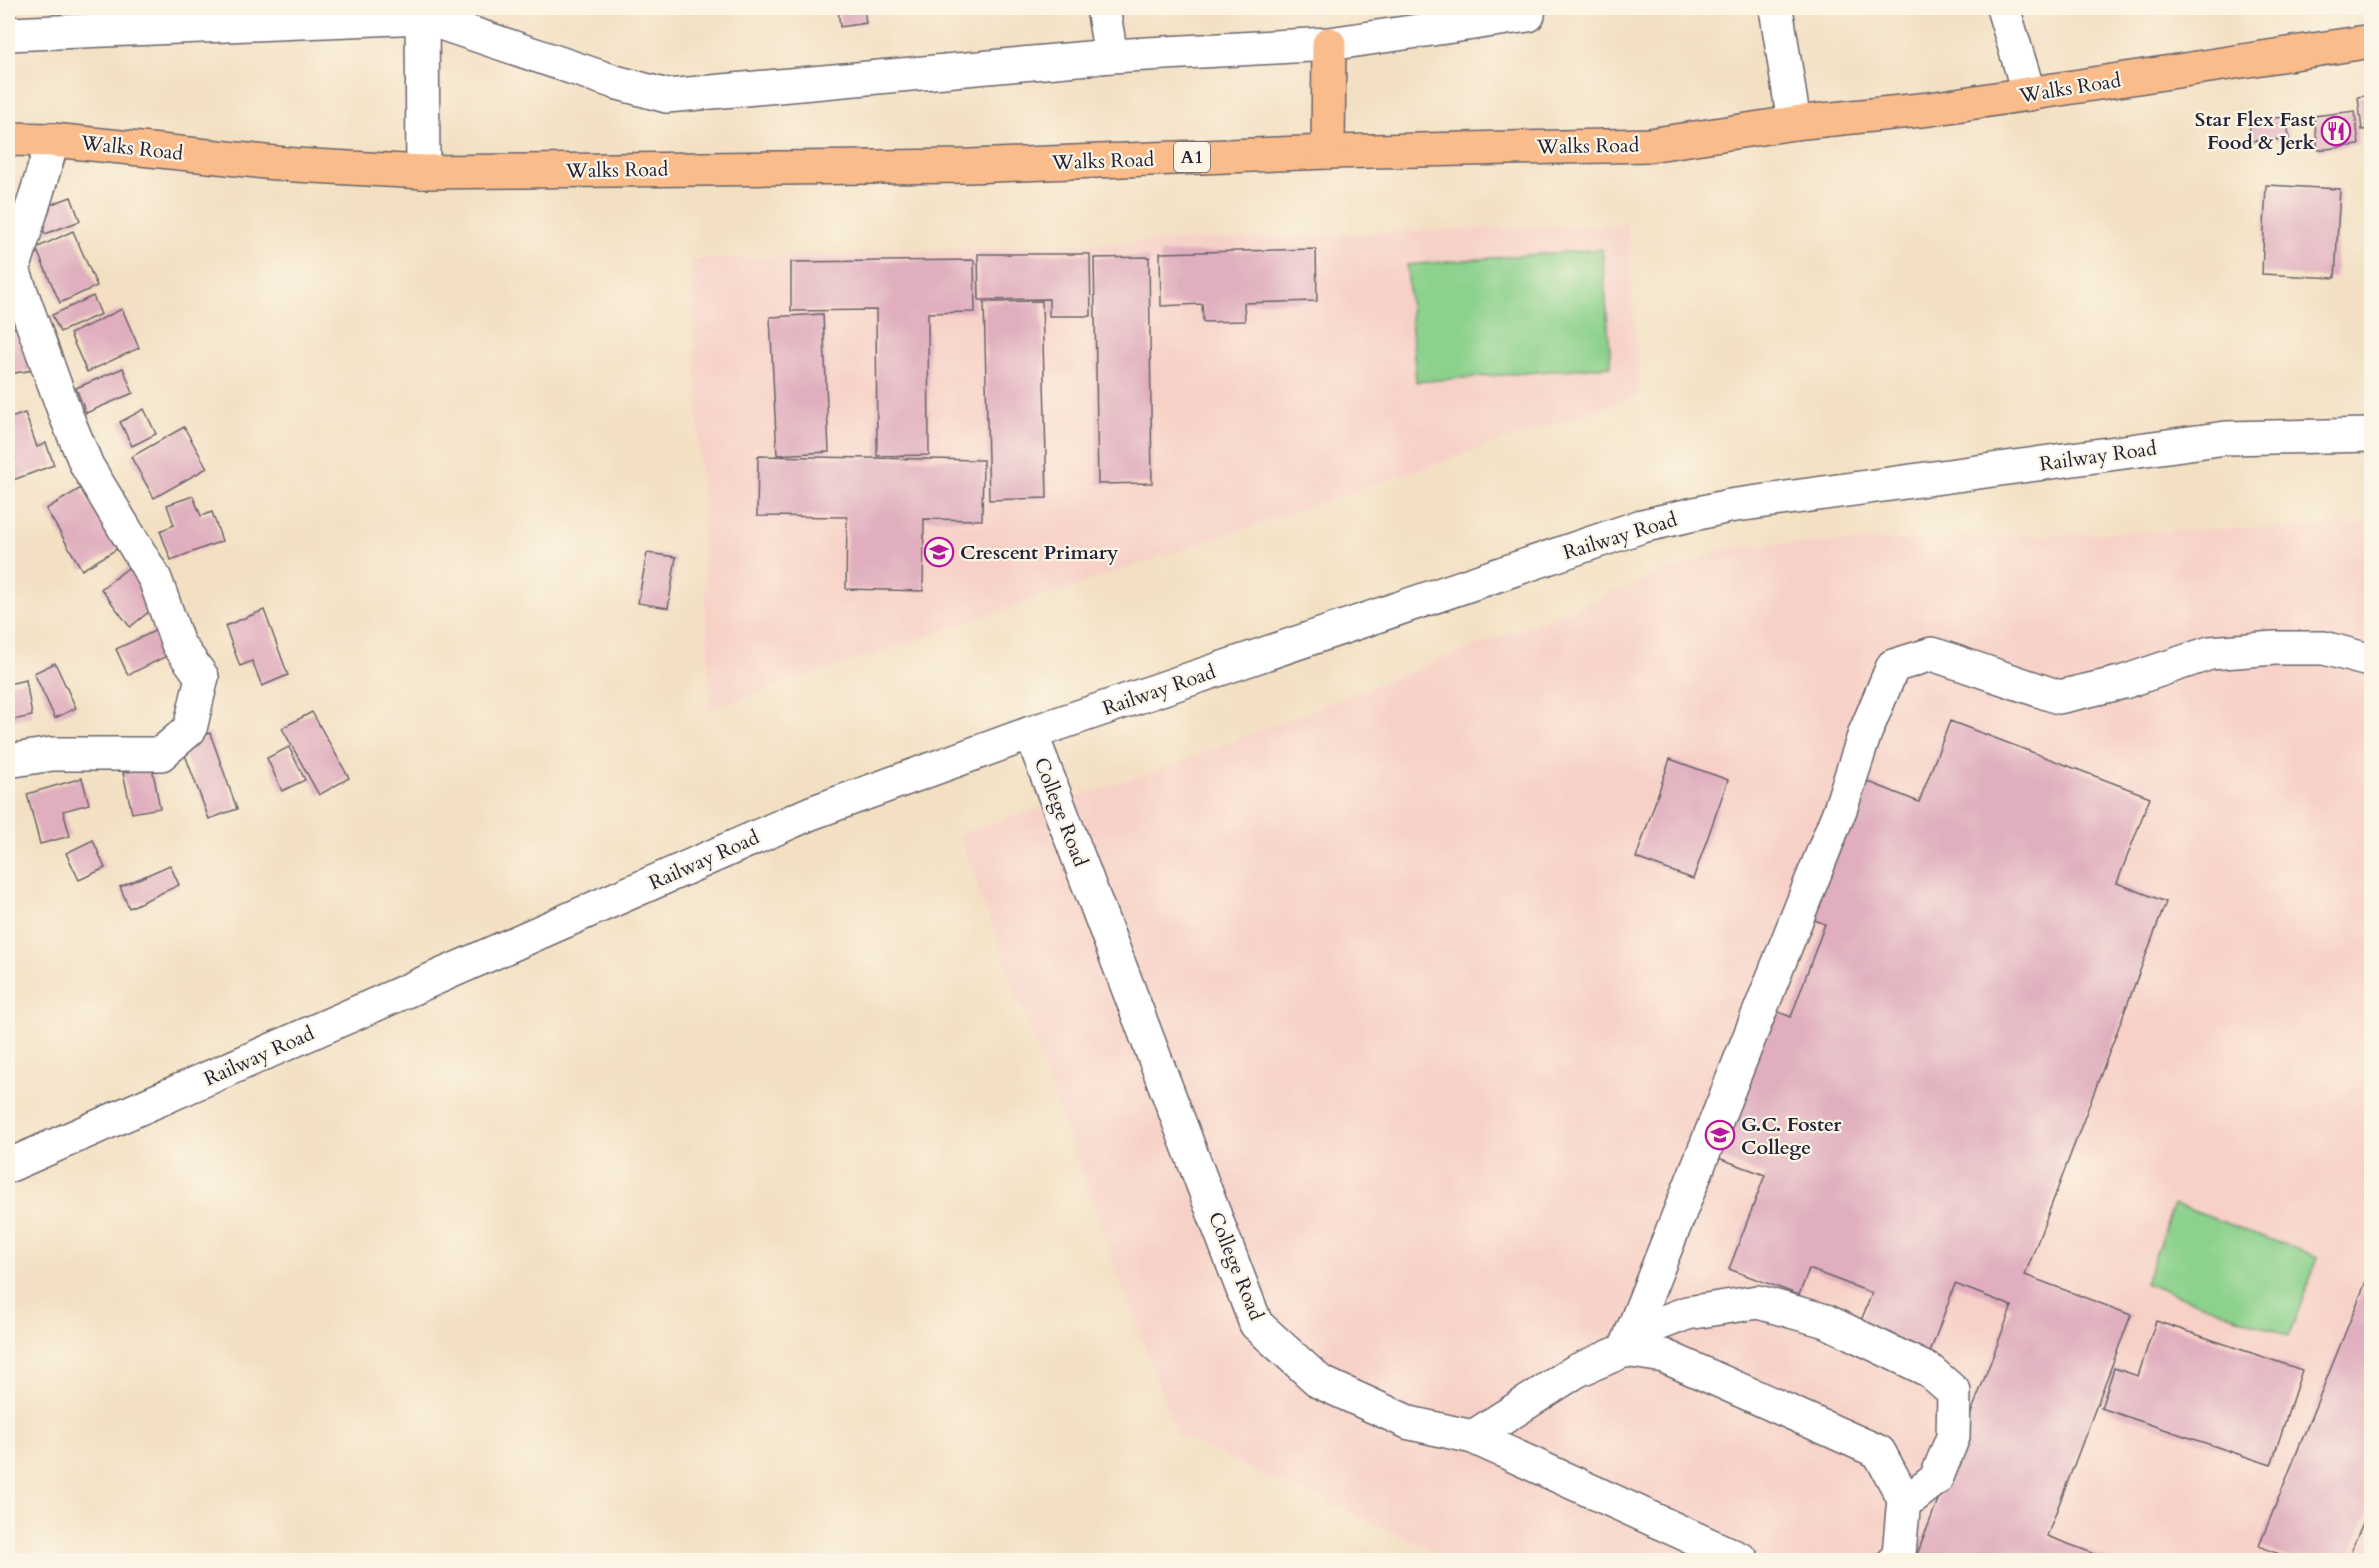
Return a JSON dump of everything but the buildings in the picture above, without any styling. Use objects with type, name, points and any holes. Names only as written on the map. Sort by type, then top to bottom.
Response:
[{"type":"main road","name":"Walks Road","points":[[8,139],[53,140],[295,165],[423,172],[970,166],[1328,152],[1649,145],[1794,123],[1930,109],[2372,41]]},
{"type":"main road","points":[[1328,152],[1329,44]]},
{"type":"street","points":[[1103,8],[1111,56]]},
{"type":"street","points":[[1776,8],[1794,123]]},
{"type":"street","points":[[2003,8],[2029,94]]},
{"type":"street","points":[[8,34],[423,12],[615,82],[667,96],[1111,56],[1329,44],[1529,11]]},
{"type":"street","points":[[423,12],[423,172]]},
{"type":"street","points":[[8,761],[52,754],[161,754],[190,729],[202,677],[178,645],[155,579],[87,466],[65,413],[13,270],[53,140]]},
{"type":"street","name":"Railway Road","points":[[8,1166],[811,813],[1031,733],[1642,526],[1728,506],[2226,438],[2372,435]]},
{"type":"street","points":[[1629,1342],[1841,807],[1865,733],[1893,666],[1932,654],[2059,697],[2124,682],[2210,653],[2275,648],[2324,648],[2372,661]]},
{"type":"street","name":"College Road","points":[[1031,733],[1256,1324],[1320,1382],[1410,1423],[1473,1437],[1742,1560]]},
{"type":"street","points":[[1473,1437],[1576,1371],[1687,1313],[1758,1302],[1826,1321],[1930,1371],[1954,1392],[1953,1437],[1936,1479],[1914,1496],[1904,1499]]},
{"type":"street","points":[[1629,1342],[1879,1452],[1904,1499],[1899,1554],[1895,1560]]},
{"type":"shaded area","name":"Crescent Primary","points":[[1627,223],[1640,395],[710,709],[691,260]]},
{"type":"shaded area","name":"G.C. Foster College","points":[[2371,524],[2371,1560],[1455,1560],[1176,1435],[959,834],[1160,770],[1732,546]]},
{"type":"green space","points":[[1602,249],[1611,366],[1416,382],[1407,265]]},
{"type":"green space","points":[[2174,1204],[2318,1257],[2289,1336],[2145,1283]]},
{"type":"place","name":"Star Flex Fast Food & Jerk","points":[[2336,131]]},
{"type":"place","name":"Crescent Primary","points":[[939,552]]},
{"type":"place","name":"G.C. Foster College","points":[[1720,1135]]}]
